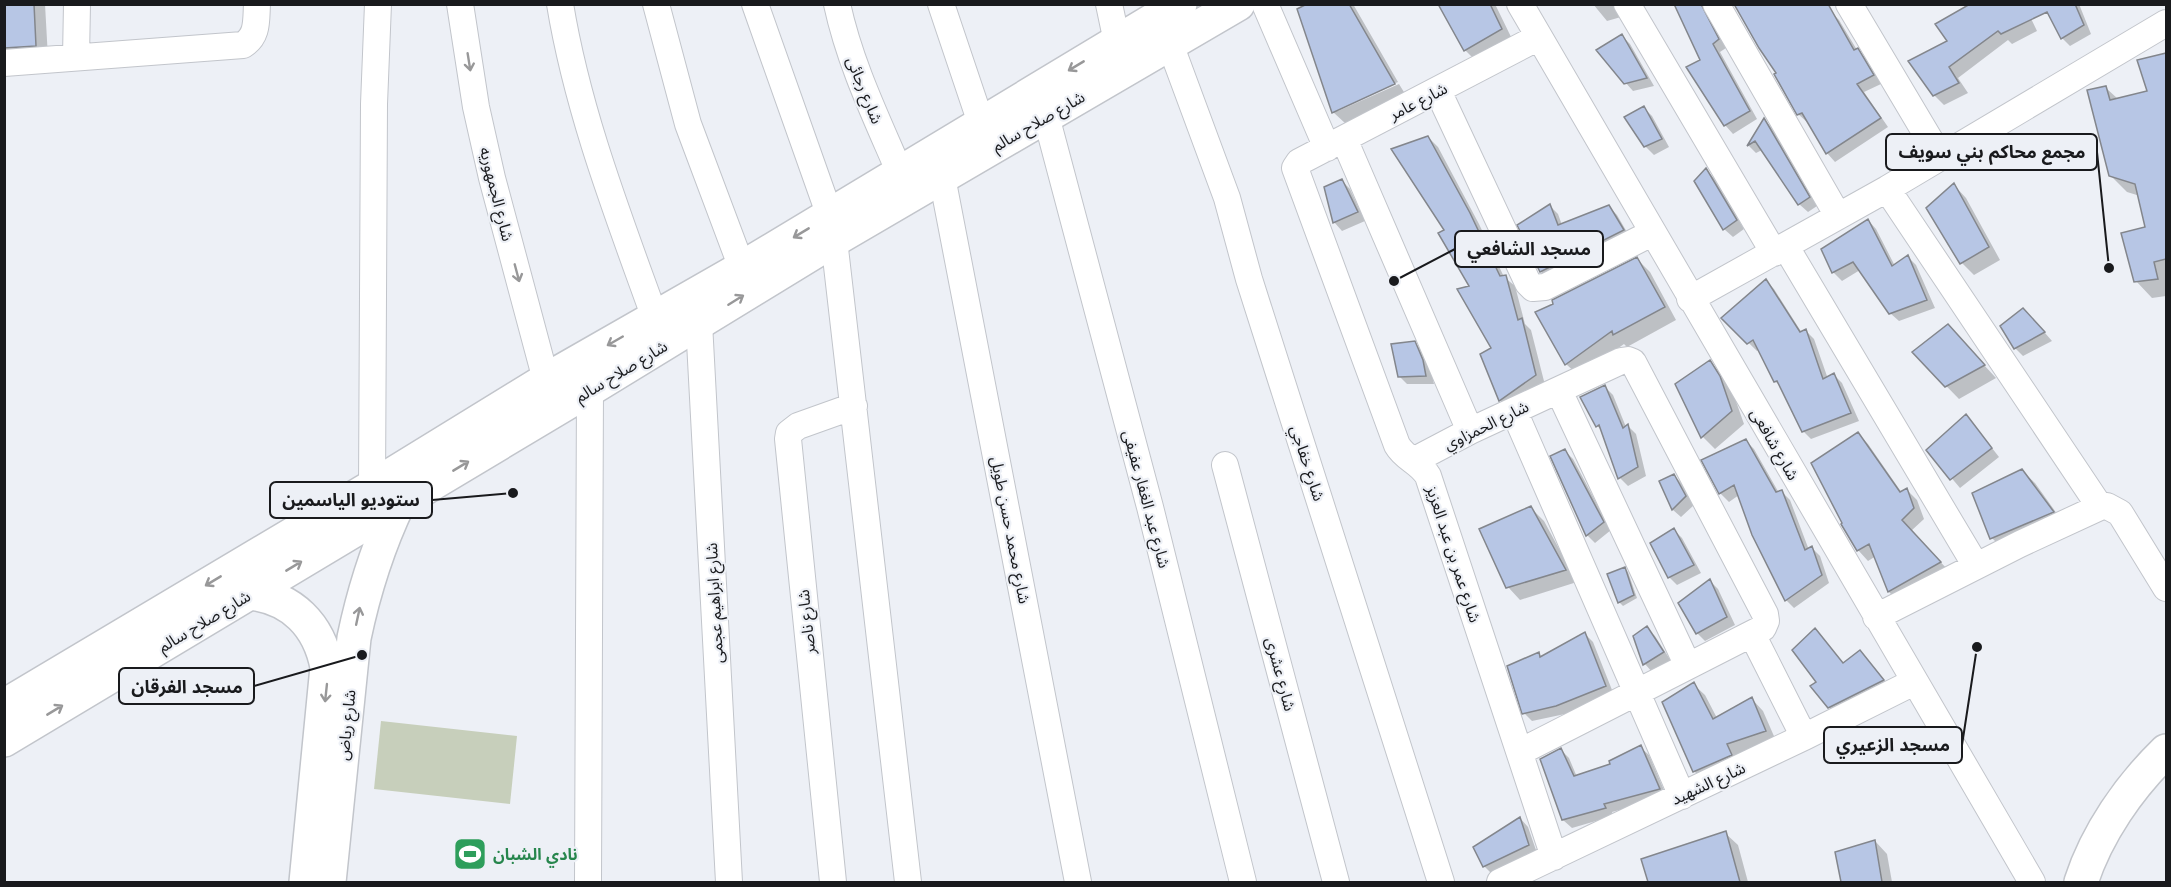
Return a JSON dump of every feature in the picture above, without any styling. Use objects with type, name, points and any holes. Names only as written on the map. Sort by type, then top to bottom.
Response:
[{"type":"main road","name":"شارع صلاح سالم","points":[[4,706],[386,495],[590,389],[699,323],[832,228],[900,173],[1180,4]]},
{"type":"main road","name":"شارع صلاح سالم","points":[[4,740],[250,593],[546,380],[742,268],[942,177],[1238,4]]},
{"type":"main road","name":"شارع رياض","points":[[306,882],[327,795],[354,638],[372,567],[386,495]]},
{"type":"main road","name":"شارع رياض","points":[[250,593],[275,599],[297,611],[315,631],[325,654],[328,680],[329,882]]},
{"type":"main road","points":[[2081,882],[2086,866],[2112,816],[2147,770],[2166,751]]},
{"type":"street","points":[[76,57],[77,4]]},
{"type":"street","points":[[4,63],[243,45],[255,34],[257,4]]},
{"type":"street","points":[[378,4],[373,163],[386,495]]},
{"type":"street","name":"شارع الجمهوريه","points":[[460,4],[476,107],[492,178],[546,380]]},
{"type":"street","points":[[560,4],[572,71],[599,163],[655,318]]},
{"type":"street","points":[[656,4],[688,124],[742,268]]},
{"type":"street","points":[[755,4],[832,228],[908,882]]},
{"type":"street","name":"شارع رجائى","points":[[837,4],[856,71],[900,173]]},
{"type":"street","points":[[941,4],[981,123]]},
{"type":"street","points":[[1109,4],[1117,42]]},
{"type":"street","points":[[1265,4],[1335,143],[1470,431]]},
{"type":"street","name":"شارع شافعى","points":[[1520,4],[2032,882]]},
{"type":"street","points":[[1627,4],[1976,566]]},
{"type":"street","points":[[1716,4],[1838,216]]},
{"type":"street","points":[[1849,4],[1940,157]]},
{"type":"street","points":[[1690,299],[1887,189],[2166,23]]},
{"type":"street","name":"شارع عامر","points":[[1297,164],[1539,37]]},
{"type":"street","name":"شارع خفاجي","points":[[1170,44],[1227,198],[1249,279],[1441,882]]},
{"type":"street","points":[[1438,91],[1528,283],[1533,288],[1545,287],[1652,233]]},
{"type":"street","name":"شارع عبد الغفار عفيفى","points":[[1046,116],[1150,507],[1243,882]]},
{"type":"street","name":"شارع عمر بن عبد العزيز","points":[[1297,164],[1294,168],[1397,445],[1401,452],[1419,465],[1428,476],[1554,857]]},
{"type":"street","name":"شارع محمد حسن طويل","points":[[942,177],[1078,882]]},
{"type":"street","points":[[1887,189],[2100,507]]},
{"type":"street","name":"شارع ابراهيم عجمى","points":[[699,323],[729,882]]},
{"type":"street","name":"شارع الحمزاوي","points":[[1413,461],[1470,431],[1621,361],[1633,362],[1638,367],[1765,614],[1766,621],[1763,628],[1752,634]]},
{"type":"street","points":[[588,882],[590,389]]},
{"type":"street","points":[[1559,391],[1688,666]]},
{"type":"street","name":"شارع ناصر","points":[[833,882],[788,439],[789,433],[798,426],[854,406]]},
{"type":"street","points":[[1514,411],[1635,693],[1682,796]]},
{"type":"street","name":"شارع عشرى","points":[[1225,465],[1336,882]]},
{"type":"street","points":[[1876,617],[1976,566],[2100,507],[2107,506],[2120,513],[2166,588]]},
{"type":"street","points":[[1520,752],[1752,634],[1804,737]]},
{"type":"street","name":"شارع الشهيد","points":[[1500,882],[1914,682]]},
{"type":"green space","points":[[381,721],[517,736],[510,804],[374,789]]},
{"type":"building","points":[[4,4],[34,4],[36,46],[4,48]]},
{"type":"building","points":[[1307,4],[1349,4],[1395,84],[1332,113],[1297,9]]},
{"type":"building","points":[[1438,4],[1490,4],[1502,29],[1464,51]]},
{"type":"building","points":[[1674,4],[1701,4],[1719,39],[1713,44],[1750,111],[1724,126],[1686,67],[1700,60]]},
{"type":"building","points":[[1734,4],[1828,4],[1854,50],[1858,48],[1874,75],[1857,84],[1881,118],[1826,154],[1802,113],[1797,115],[1774,74],[1776,73]]},
{"type":"building","points":[[1970,4],[2075,4],[2084,25],[2061,39],[2047,12],[2001,34],[1998,31],[1949,67],[1959,83],[1933,96],[1908,61],[1947,41],[1935,24]]},
{"type":"building","points":[[1622,34],[1647,78],[1624,84],[1596,50]]},
{"type":"building","points":[[2166,53],[2166,259],[2154,262],[2158,279],[2134,282],[2121,233],[2145,227],[2135,184],[2109,176],[2087,90],[2106,86],[2110,100],[2147,91],[2137,60]]},
{"type":"building","points":[[1644,106],[1662,139],[1644,147],[1624,117]]},
{"type":"building","points":[[1764,118],[1810,197],[1798,205],[1755,141],[1747,146]]},
{"type":"building","points":[[1428,136],[1470,213],[1500,276],[1506,275],[1518,320],[1522,318],[1536,375],[1499,401],[1480,354],[1491,348],[1457,289],[1469,286],[1438,233],[1444,230],[1391,149]]},
{"type":"building","points":[[1706,168],[1737,220],[1723,230],[1694,181]]},
{"type":"building","points":[[1342,179],[1358,212],[1333,223],[1324,187]]},
{"type":"building","points":[[1954,183],[1989,247],[1960,264],[1926,208]]},
{"type":"building","points":[[1550,204],[1558,225],[1609,205],[1624,230],[1540,272],[1517,225]]},
{"type":"building","points":[[1868,219],[1892,266],[1908,255],[1927,300],[1889,314],[1853,262],[1832,273],[1821,249]]},
{"type":"building","points":[[1637,257],[1665,307],[1613,335],[1612,331],[1565,365],[1535,312],[1553,304],[1552,300]]},
{"type":"building","points":[[1766,279],[1800,332],[1806,329],[1823,379],[1834,373],[1851,413],[1802,432],[1777,381],[1774,382],[1753,340],[1747,344],[1721,318]]},
{"type":"building","points":[[2023,308],[2045,332],[2014,349],[2000,326]]},
{"type":"building","points":[[1948,324],[1985,365],[1945,387],[1912,352]]},
{"type":"building","points":[[1415,341],[1423,360],[1426,376],[1398,377],[1391,344]]},
{"type":"building","points":[[1710,360],[1720,376],[1732,411],[1701,438],[1675,384]]},
{"type":"building","points":[[1605,385],[1623,428],[1628,424],[1638,467],[1618,479],[1599,425],[1596,427],[1580,397]]},
{"type":"building","points":[[1966,414],[1992,448],[1950,480],[1926,450]]},
{"type":"building","points":[[1858,432],[1900,492],[1907,488],[1914,508],[1902,520],[1941,562],[1888,592],[1869,544],[1857,551],[1811,463]]},
{"type":"building","points":[[1746,439],[1776,492],[1782,490],[1805,550],[1812,546],[1822,575],[1785,601],[1752,535],[1734,485],[1719,494],[1701,460]]},
{"type":"building","points":[[1565,449],[1604,522],[1586,536],[1550,456]]},
{"type":"building","points":[[2022,469],[2054,512],[1990,539],[1972,493]]},
{"type":"building","points":[[1674,474],[1686,496],[1672,510],[1659,481]]},
{"type":"building","points":[[1531,506],[1566,570],[1506,588],[1479,529]]},
{"type":"building","points":[[1674,528],[1694,565],[1668,578],[1650,543]]},
{"type":"building","points":[[1625,567],[1634,595],[1618,603],[1607,574]]},
{"type":"building","points":[[1710,579],[1727,617],[1696,634],[1678,603]]},
{"type":"building","points":[[1647,626],[1664,652],[1643,665],[1633,636]]},
{"type":"building","points":[[1815,628],[1843,663],[1860,650],[1884,680],[1828,708],[1810,686],[1816,682],[1792,650]]},
{"type":"building","points":[[1585,632],[1606,686],[1556,706],[1522,714],[1507,666],[1539,652],[1540,657]]},
{"type":"building","points":[[1694,682],[1713,719],[1752,697],[1766,731],[1727,744],[1732,755],[1693,772],[1662,702]]},
{"type":"building","points":[[1641,745],[1660,789],[1604,804],[1606,808],[1562,820],[1540,759],[1561,748],[1574,776],[1610,764],[1609,761]]},
{"type":"building","points":[[1520,817],[1529,845],[1483,867],[1473,847]]},
{"type":"building","points":[[1726,831],[1740,882],[1648,882],[1641,859]]},
{"type":"building","points":[[1875,840],[1882,882],[1841,882],[1835,852]]},
{"type":"place","name":"مجمع محاكم بني سويف","points":[[2109,268]]},
{"type":"place","name":"مسجد الشافعي","points":[[1394,281]]},
{"type":"place","name":"ستوديو الياسمين","points":[[513,493]]},
{"type":"place","name":"مسجد الزعيري","points":[[1977,647]]},
{"type":"place","name":"مسجد الفرقان","points":[[362,655]]},
{"type":"place","name":"نادي الشبان","points":[[470,854]]}]
